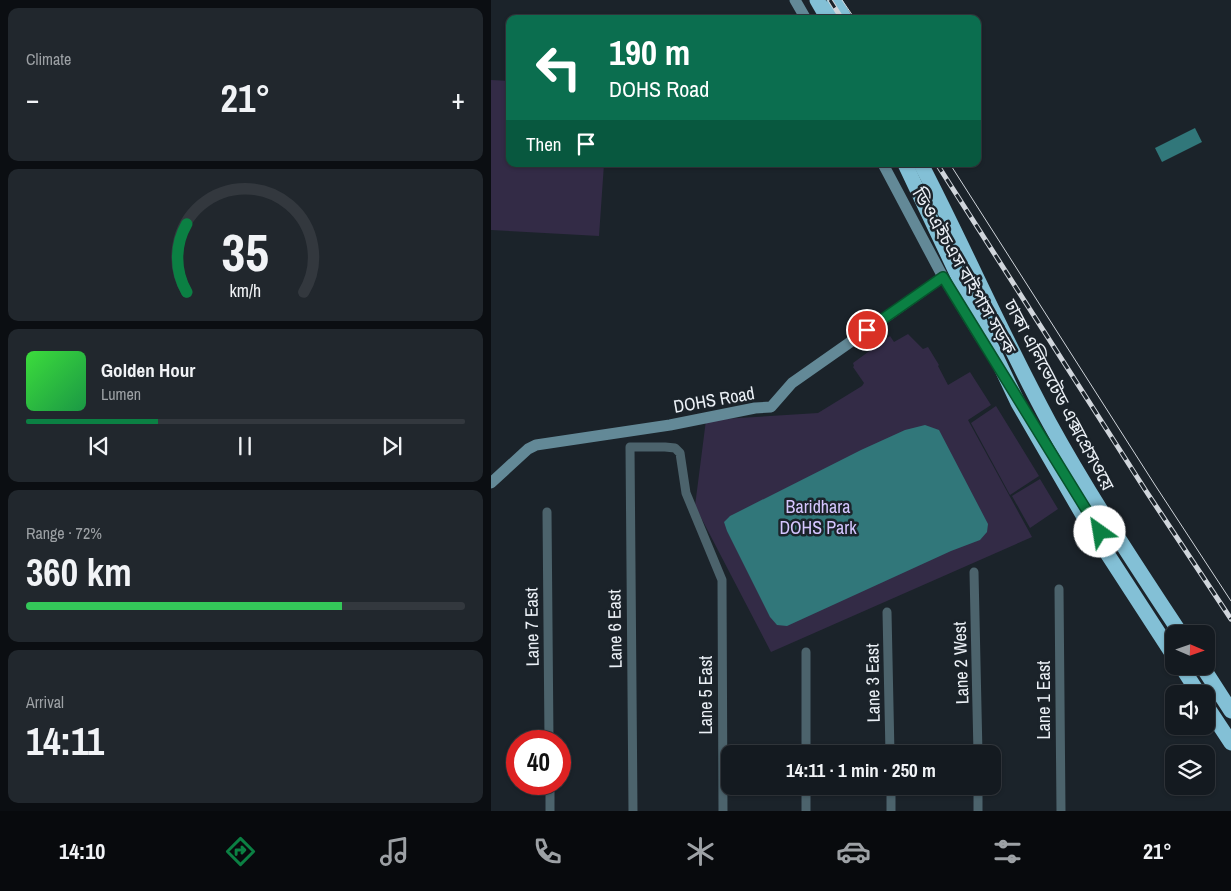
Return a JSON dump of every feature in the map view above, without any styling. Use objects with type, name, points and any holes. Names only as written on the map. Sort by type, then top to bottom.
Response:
[{"type":"highway","points":[[817,0],[826,15]]},
{"type":"highway","points":[[834,0],[843,15]]},
{"type":"highway","name":"ঢাকা এলিভেটেড এক্সপ্রেসওয়ে","points":[[906,167],[1018,403],[1088,524],[1165,643]]},
{"type":"highway","name":"ঢাকা এলিভেটেড এক্সপ্রেসওয়ে","points":[[922,167],[1049,422],[1103,514],[1175,625]]},
{"type":"highway","points":[[1208,675],[1231,711]]},
{"type":"highway","points":[[1215,718],[1231,744]]},
{"type":"street","points":[[795,0],[804,15]]},
{"type":"street","name":"ডিওএইচএস বাইপাস সড়ক","points":[[885,167],[943,277],[1165,638]]},
{"type":"street","name":"DOHS Road","points":[[491,483],[528,449],[536,445],[670,425],[755,408],[771,408],[792,383],[943,277]]},
{"type":"street","name":"Lane 5 East","points":[[630,447],[675,448],[680,453],[686,493],[722,580],[723,811]]},
{"type":"street","name":"Lane 6 East","points":[[630,447],[633,811]]},
{"type":"street","name":"Lane 7 East","points":[[547,512],[549,730]]},
{"type":"street","name":"Lane 2 West","points":[[974,572],[978,745]]},
{"type":"street","name":"Lane 1 East","points":[[1059,589],[1061,811]]},
{"type":"street","name":"Lane 3 East","points":[[887,612],[890,745]]},
{"type":"street","points":[[806,652],[806,745]]},
{"type":"street","points":[[550,795],[550,811]]},
{"type":"street","points":[[806,795],[806,811]]},
{"type":"street","points":[[891,795],[891,811]]},
{"type":"street","points":[[977,811],[978,795]]},
{"type":"green space","points":[[491,80],[506,81],[506,167],[604,167],[599,236],[491,230]]},
{"type":"green space","name":"Baridhara DOHS Park","points":[[908,334],[923,349],[928,347],[948,385],[970,372],[991,405],[968,420],[1032,537],[771,652],[695,506],[706,420],[818,413],[862,386],[864,383],[853,367],[853,363],[890,336],[894,342]]},
{"type":"green space","points":[[996,406],[1039,476],[1010,495],[971,423]]},
{"type":"green space","points":[[1040,479],[1058,509],[1030,528],[1012,496]]},
{"type":"water","points":[[1195,128],[1202,142],[1162,162],[1155,148]]},
{"type":"water","points":[[925,425],[939,430],[988,524],[987,532],[980,540],[951,551],[787,626],[777,625],[770,617],[724,522],[730,516],[861,450],[905,430]]},
{"type":"tram line","points":[[842,0],[852,15]]},
{"type":"tram line","points":[[952,167],[1231,601]]},
{"type":"railway","points":[[830,0],[839,15]]},
{"type":"railway","points":[[939,167],[1146,491],[1231,619]]},
{"type":"route","points":[[867,330],[943,277],[1100,532]]}]
